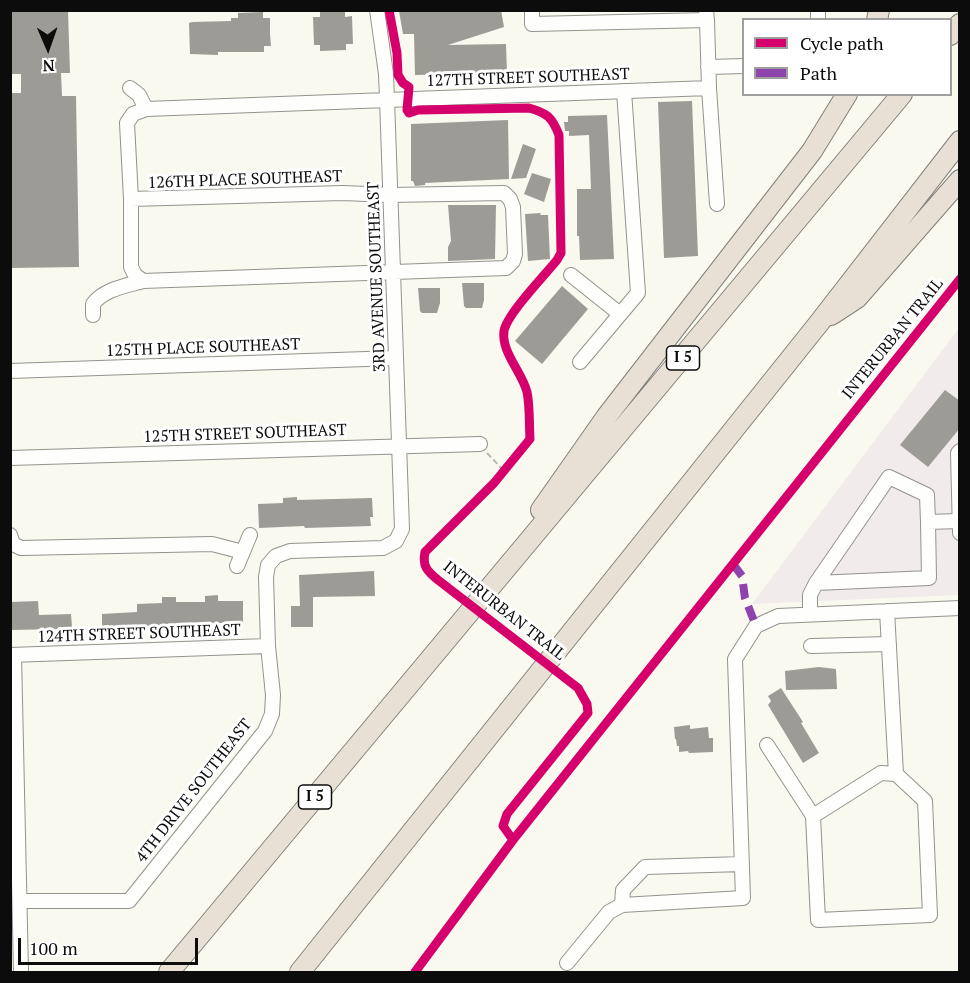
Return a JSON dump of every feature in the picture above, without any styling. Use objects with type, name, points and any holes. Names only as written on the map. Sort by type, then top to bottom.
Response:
[{"type":"highway","points":[[462,621],[607,416],[813,151],[845,96]]},
{"type":"highway","name":"I 5","points":[[169,972],[900,96]]},
{"type":"highway","points":[[300,972],[819,323],[960,141]]},
{"type":"highway","points":[[819,323],[857,298],[960,180]]},
{"type":"street","name":"3RD AVENUE SOUTHEAST","points":[[276,556],[290,551],[383,548],[396,541],[402,529],[387,99],[377,10]]},
{"type":"street","points":[[532,10],[532,24],[707,15],[709,88],[717,204]]},
{"type":"street","points":[[708,67],[742,66]]},
{"type":"street","points":[[130,88],[139,95],[140,111],[127,123],[131,199],[131,267],[135,275],[143,281]]},
{"type":"street","name":"127TH STREET SOUTHEAST","points":[[140,111],[387,99],[709,88]]},
{"type":"street","points":[[580,362],[638,293],[624,91]]},
{"type":"street","name":"126TH PLACE SOUTHEAST","points":[[131,199],[343,193],[390,195],[504,193],[510,199],[513,207],[515,254],[513,261],[506,268],[393,273]]},
{"type":"street","points":[[93,315],[93,304],[97,298],[106,292],[143,281],[393,273]]},
{"type":"street","points":[[571,275],[620,314]]},
{"type":"street","name":"125TH PLACE SOUTHEAST","points":[[10,371],[396,358]]},
{"type":"street","name":"125TH STREET SOUTHEAST","points":[[10,458],[480,444]]},
{"type":"street","points":[[959,452],[960,533]]},
{"type":"street","points":[[810,614],[810,595],[816,583],[889,477],[927,495],[929,578],[816,583]]},
{"type":"street","points":[[928,522],[959,521]]},
{"type":"street","points":[[10,535],[13,544],[21,548],[212,544],[243,552]]},
{"type":"street","points":[[237,567],[250,535]]},
{"type":"street","name":"4TH DRIVE SOUTHEAST","points":[[20,901],[129,901],[265,730],[272,714],[273,695],[268,646],[266,577],[268,565],[276,556]]},
{"type":"street","points":[[567,963],[609,912],[622,905],[743,898],[735,659],[756,626],[778,616],[960,608]]},
{"type":"street","points":[[887,611],[896,774]]},
{"type":"street","points":[[811,646],[889,644]]},
{"type":"street","name":"124TH STREET SOUTHEAST","points":[[13,655],[268,646]]},
{"type":"street","points":[[13,655],[21,972]]},
{"type":"street","points":[[766,745],[813,816],[818,920],[930,915],[925,801],[896,774],[880,772],[813,816]]},
{"type":"street","points":[[622,905],[623,890],[645,867],[742,864]]},
{"type":"path","points":[[480,444],[501,474],[510,463]]},
{"type":"shaded area","points":[[959,328],[959,595],[752,604]]},
{"type":"building","points":[[10,10],[68,10],[70,73],[61,73],[62,96],[76,96],[79,267],[12,268],[10,93],[21,93],[21,74],[10,74]]},
{"type":"building","points":[[345,10],[345,17],[352,16],[353,44],[346,44],[346,50],[320,51],[320,45],[314,45],[313,17],[320,17],[320,11]]},
{"type":"building","points":[[501,10],[504,27],[448,45],[506,44],[507,73],[415,75],[414,34],[403,34],[399,11]]},
{"type":"building","points":[[263,12],[263,18],[270,18],[271,46],[264,46],[264,52],[190,54],[189,23],[231,21],[231,18],[238,18],[238,13]]},
{"type":"building","points":[[692,101],[698,256],[664,258],[658,102]]},
{"type":"building","points":[[607,115],[614,259],[580,260],[579,236],[577,236],[577,189],[591,189],[589,135],[569,136],[569,131],[565,131],[564,122],[568,122],[568,116]]},
{"type":"building","points":[[508,120],[509,179],[425,183],[425,185],[415,186],[411,181],[411,124]]},
{"type":"building","points":[[523,144],[536,149],[526,178],[511,179]]},
{"type":"building","points":[[532,173],[551,179],[544,202],[524,194]]},
{"type":"building","points":[[448,205],[496,205],[495,259],[448,261],[448,247],[451,241]]},
{"type":"building","points":[[541,213],[540,215],[548,215],[550,259],[528,261],[525,214]]},
{"type":"building","points":[[462,283],[484,283],[482,308],[464,306]]},
{"type":"building","points":[[562,286],[588,309],[542,364],[515,341]]},
{"type":"building","points":[[418,288],[440,288],[437,313],[420,311]]},
{"type":"building","points":[[945,390],[960,401],[960,428],[928,467],[900,445]]},
{"type":"building","points":[[297,497],[297,500],[372,498],[371,526],[259,528],[258,504],[283,503],[283,498]]},
{"type":"building","points":[[374,571],[375,596],[313,597],[313,627],[291,627],[291,606],[300,606],[299,575]]},
{"type":"building","points":[[218,595],[218,601],[243,601],[243,622],[109,628],[109,625],[102,626],[102,614],[137,612],[137,604],[162,603],[162,597],[176,597],[176,602],[205,602],[205,596]]},
{"type":"building","points":[[38,601],[39,615],[71,614],[72,627],[10,630],[10,602]]},
{"type":"building","points":[[819,667],[836,669],[837,689],[786,690],[785,671]]},
{"type":"building","points":[[781,688],[803,722],[801,723],[819,753],[803,763],[768,705],[771,701],[768,696]]},
{"type":"building","points":[[690,725],[690,729],[708,727],[709,738],[713,738],[713,752],[679,752],[674,727]]},
{"type":"marked path","points":[[733,564],[742,576],[745,598],[756,626]]},
{"type":"cycle path","name":"INTERURBAN TRAIL","points":[[389,10],[397,53],[398,75],[409,87],[407,110],[409,113],[418,110],[529,108],[548,117],[559,135],[561,253],[519,305],[504,331],[506,347],[527,392],[530,439],[494,483],[425,552],[424,561],[428,571],[438,580],[578,688],[587,704],[588,713],[507,814],[503,826],[513,840],[415,972]]},
{"type":"cycle path","name":"INTERURBAN TRAIL","points":[[513,840],[960,279]]}]
